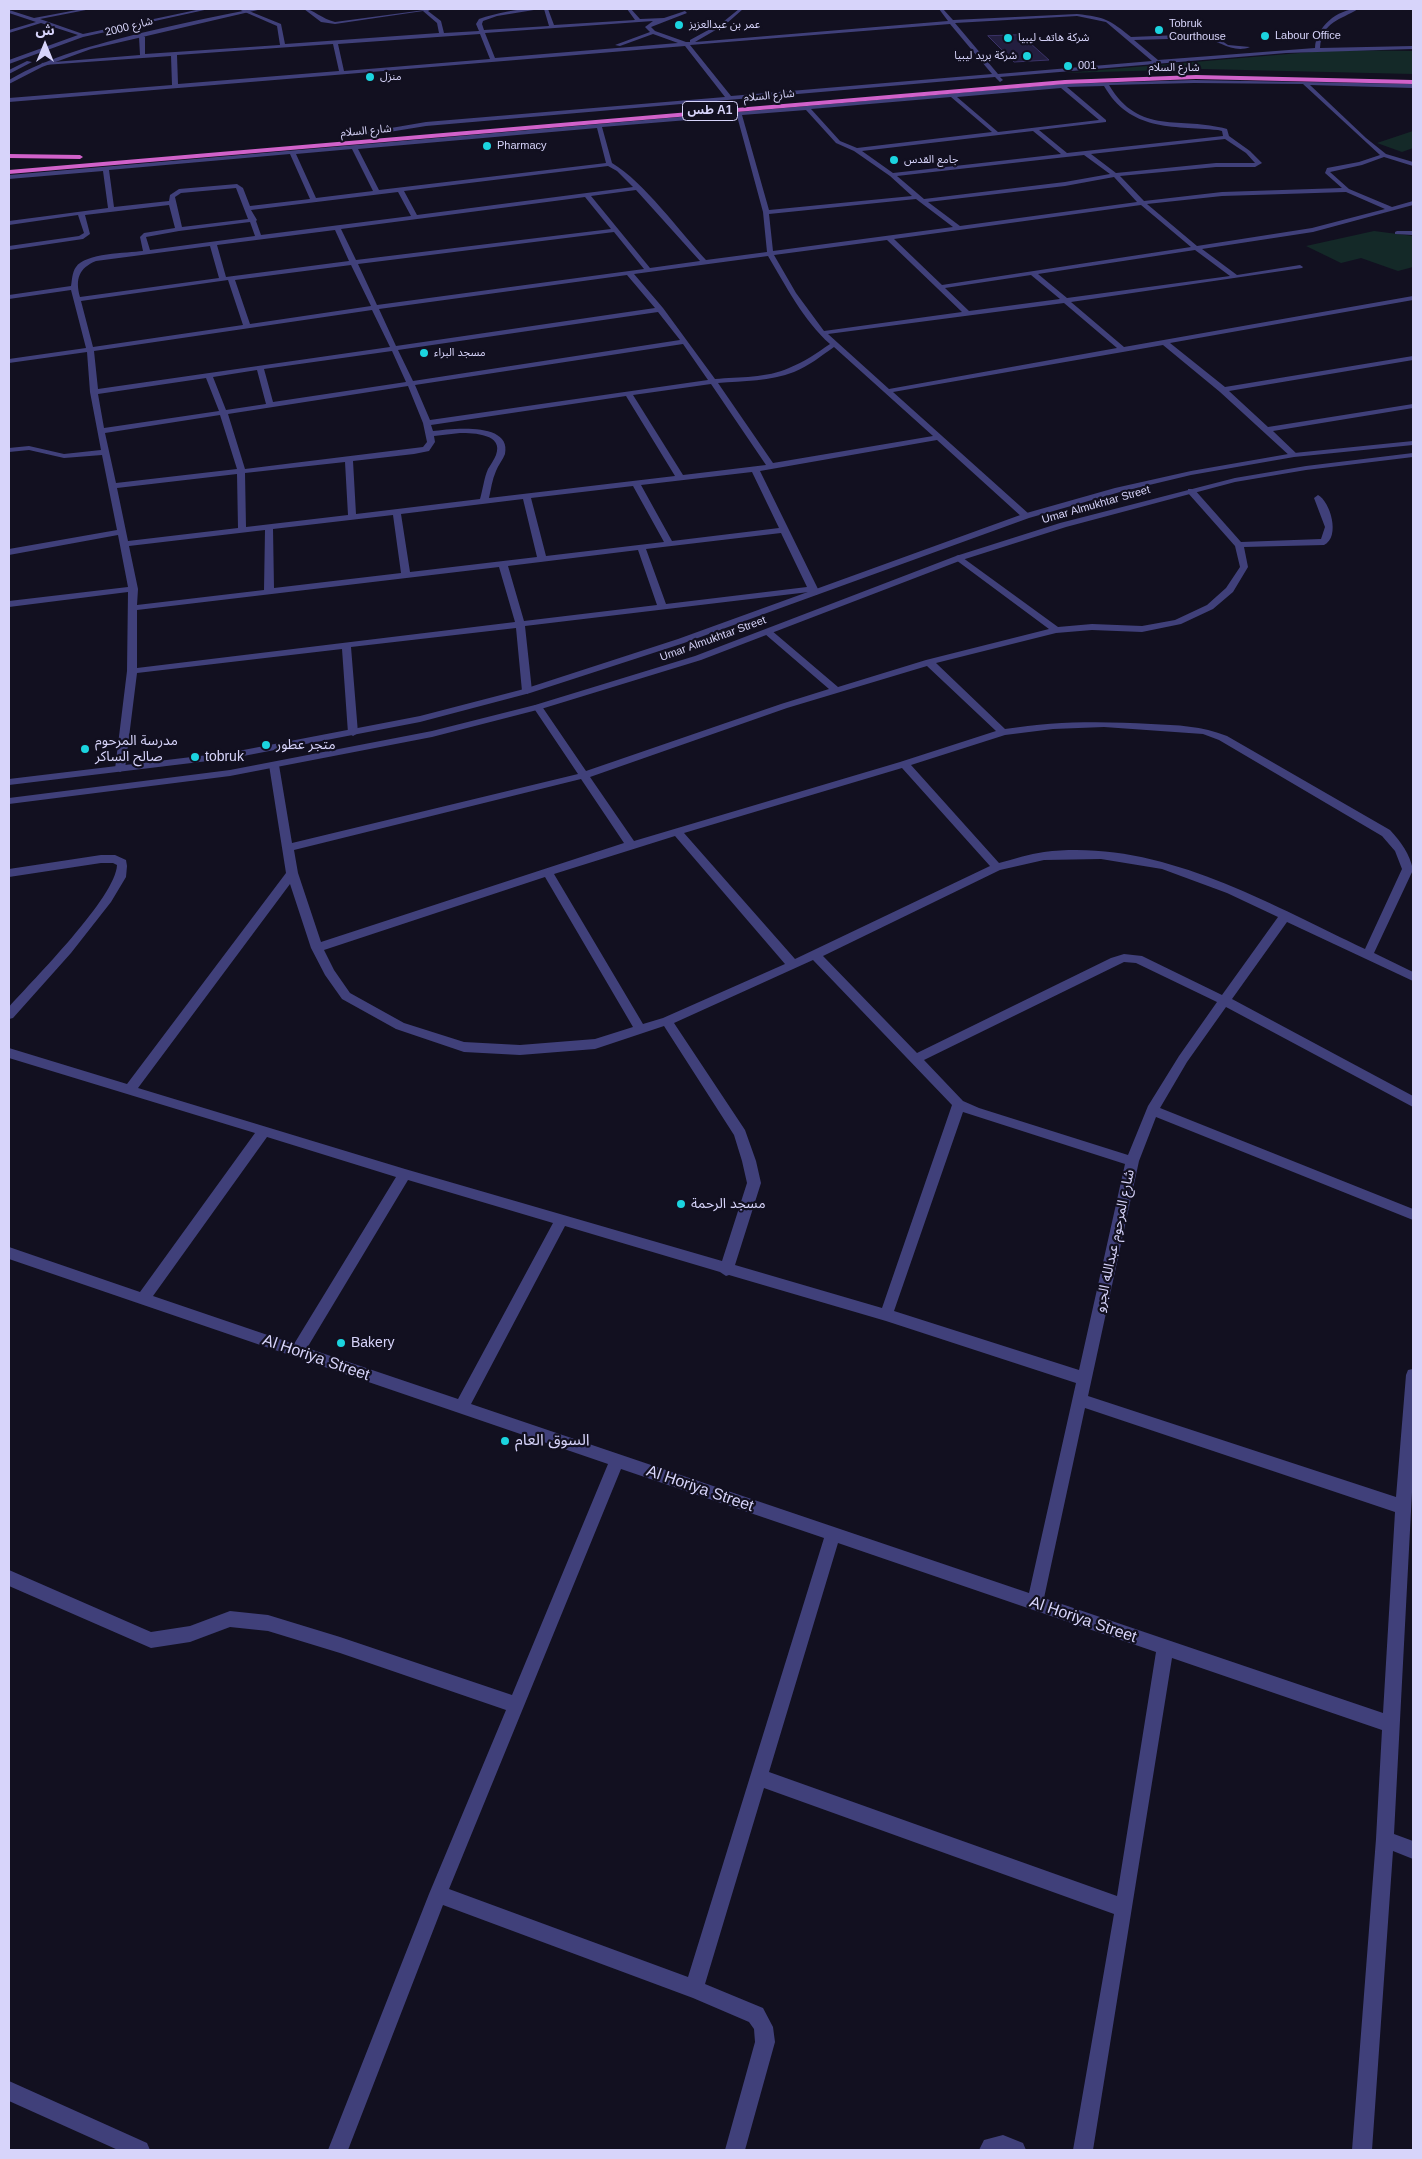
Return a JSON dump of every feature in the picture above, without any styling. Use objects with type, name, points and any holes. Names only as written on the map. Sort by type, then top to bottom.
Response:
[{"type":"highway","name":"شارع السلام","points":[[318,138],[1092,74],[1239,72],[1413,76]]},
{"type":"highway","name":"شارع السلام","points":[[10,176],[1065,82],[1133,78],[1214,77],[1413,82]]},
{"type":"highway","points":[[9,156],[80,157]]},
{"type":"highway","points":[[9,163],[90,156]]},
{"type":"street","points":[[32,20],[89,9]]},
{"type":"street","points":[[171,9],[180,14]]},
{"type":"street","points":[[9,62],[83,35],[207,9]]},
{"type":"street","points":[[81,43],[145,26],[232,9]]},
{"type":"street","name":"شارع 2000","points":[[9,82],[44,64],[107,42],[242,10],[260,9]]},
{"type":"street","points":[[306,9],[323,21],[335,23],[426,9],[439,22],[442,34]]},
{"type":"street","points":[[494,60],[479,24],[484,19],[538,9]]},
{"type":"street","points":[[546,9],[552,27]]},
{"type":"street","points":[[629,9],[639,21]]},
{"type":"street","points":[[686,44],[719,27],[741,9]]},
{"type":"street","points":[[941,9],[1001,81]]},
{"type":"street","points":[[1063,9],[1077,15]]},
{"type":"street","points":[[1317,46],[1322,32],[1336,16],[1356,9]]},
{"type":"street","points":[[242,10],[279,26],[283,46]]},
{"type":"street","points":[[9,12],[97,39]]},
{"type":"street","points":[[685,12],[649,25],[649,29],[686,44],[728,98]]},
{"type":"street","points":[[9,100],[951,22],[1077,15],[1104,19],[1157,62]]},
{"type":"street","points":[[44,64],[664,19]]},
{"type":"street","points":[[9,32],[40,22]]},
{"type":"street","points":[[602,51],[653,32]]},
{"type":"street","points":[[1130,40],[1203,36],[1214,38],[1225,46],[1238,48],[1317,46],[1413,48]]},
{"type":"street","points":[[142,37],[144,57]]},
{"type":"street","points":[[335,42],[342,72]]},
{"type":"street","points":[[10,70],[73,46]]},
{"type":"street","points":[[358,135],[426,124],[1157,62],[1317,46]]},
{"type":"street","points":[[174,54],[175,86]]},
{"type":"street","points":[[10,176],[106,170],[292,152],[1062,86],[1170,82],[1413,86]]},
{"type":"street","points":[[1305,83],[1364,139],[1384,155],[1413,164]]},
{"type":"street","points":[[1106,84],[1121,106],[1136,115],[1166,123],[1218,128],[1225,130],[1226,137]]},
{"type":"street","points":[[856,150],[995,132],[1104,121],[1062,86]]},
{"type":"street","points":[[952,95],[995,132]]},
{"type":"street","points":[[807,108],[838,142],[856,150],[892,175],[959,228]]},
{"type":"street","points":[[739,114],[766,212],[770,254],[793,293],[822,333],[1026,516]]},
{"type":"street","points":[[599,126],[609,164]]},
{"type":"street","points":[[1033,128],[1066,155]]},
{"type":"street","points":[[766,212],[920,199],[1065,184],[1115,175],[1216,165],[1255,165],[1259,162],[1226,137],[892,175]]},
{"type":"street","points":[[354,147],[377,193]]},
{"type":"street","points":[[292,152],[314,200]]},
{"type":"street","points":[[1084,152],[1115,175],[1142,203],[1196,248],[1236,277]]},
{"type":"street","points":[[1384,155],[1360,164],[1329,169],[1327,172],[1347,190],[1392,209]]},
{"type":"street","points":[[249,208],[609,164],[619,170],[638,188],[704,262]]},
{"type":"street","points":[[106,170],[111,210]]},
{"type":"street","points":[[178,229],[172,203],[172,196],[178,191],[232,186],[240,188],[254,220],[259,238]]},
{"type":"street","points":[[120,769],[132,670],[132,589],[94,392],[90,350],[76,300],[74,288],[78,269],[83,264],[95,259],[638,188]]},
{"type":"street","points":[[400,190],[415,218]]},
{"type":"street","points":[[9,362],[373,308],[1142,203],[1222,194],[1347,190]]},
{"type":"street","points":[[588,196],[648,270]]},
{"type":"street","points":[[9,223],[172,203]]},
{"type":"street","points":[[940,288],[1196,248],[1277,238],[1413,203]]},
{"type":"street","points":[[9,248],[81,238],[87,234],[81,213]]},
{"type":"street","points":[[147,253],[143,237],[146,234],[254,220]]},
{"type":"street","points":[[111,486],[414,452],[426,449],[431,442],[427,423],[411,384],[373,308],[337,228]]},
{"type":"street","points":[[76,300],[352,262],[616,230]]},
{"type":"street","points":[[1397,233],[1413,233]]},
{"type":"street","points":[[888,237],[968,314]]},
{"type":"street","points":[[213,244],[223,279]]},
{"type":"street","points":[[822,333],[1300,267]]},
{"type":"street","points":[[629,273],[661,310],[714,381],[770,466]]},
{"type":"street","points":[[1033,273],[1122,349]]},
{"type":"street","points":[[231,278],[247,326]]},
{"type":"street","points":[[9,297],[74,288]]},
{"type":"street","points":[[888,391],[1413,298]]},
{"type":"street","points":[[94,392],[661,310]]},
{"type":"street","points":[[101,430],[684,342]]},
{"type":"street","points":[[1164,342],[1223,390],[1294,455]]},
{"type":"street","points":[[427,423],[714,381],[770,376],[807,364],[834,344]]},
{"type":"street","points":[[1223,390],[1413,358]]},
{"type":"street","points":[[260,368],[270,405]]},
{"type":"street","points":[[209,376],[223,411],[241,470],[242,531]]},
{"type":"street","points":[[629,394],[680,478]]},
{"type":"street","points":[[1267,430],[1413,406]]},
{"type":"street","points":[[430,434],[470,430],[486,432],[495,438],[501,452],[492,470],[484,501]]},
{"type":"street","points":[[124,544],[398,513],[635,482],[755,469],[939,437]]},
{"type":"street","name":"Umar Almukhtar Street","points":[[9,801],[230,773],[432,734],[538,707],[689,650],[814,591],[1026,516],[1118,490],[1191,473],[1294,455],[1413,443]]},
{"type":"street","points":[[9,450],[29,448],[64,456],[105,452]]},
{"type":"street","name":"Umar Almukhtar Street","points":[[9,782],[233,755],[353,734],[420,719],[689,650],[768,632],[959,558],[1063,525],[1236,480],[1306,468],[1413,455]]},
{"type":"street","points":[[349,458],[352,518]]},
{"type":"street","points":[[132,670],[662,606],[814,591],[755,469]]},
{"type":"street","points":[[635,482],[669,544]]},
{"type":"street","points":[[286,848],[586,775],[784,706],[928,662],[1056,630],[1092,627],[1142,629],[1178,622],[1210,608],[1230,590],[1244,567],[1239,545],[1191,491]]},
{"type":"street","points":[[526,496],[542,559]]},
{"type":"street","points":[[1239,545],[1324,542],[1330,537],[1331,530],[1318,498]]},
{"type":"street","points":[[398,513],[406,575]]},
{"type":"street","points":[[268,528],[269,592]]},
{"type":"street","points":[[133,608],[783,530]]},
{"type":"street","points":[[9,552],[121,532]]},
{"type":"street","points":[[640,547],[662,606]]},
{"type":"street","points":[[959,558],[1056,630]]},
{"type":"street","points":[[503,564],[520,624],[526,691]]},
{"type":"street","points":[[9,604],[132,589]]},
{"type":"street","points":[[768,632],[836,690]]},
{"type":"street","points":[[346,645],[353,734]]},
{"type":"street","points":[[928,662],[1004,732]]},
{"type":"street","points":[[538,707],[586,775],[631,845]]},
{"type":"street","points":[[317,948],[547,871],[677,830],[904,764],[1004,732],[1032,726],[1063,724],[1205,731],[1223,738],[1386,833],[1398,845],[1405,856],[1408,869],[1368,954]]},
{"type":"street","points":[[904,764],[997,867]]},
{"type":"street","points":[[274,765],[286,848],[292,874],[317,948],[329,972],[346,996],[372,1012],[400,1026],[464,1047],[520,1050],[595,1044],[667,1021],[816,955],[997,867],[1044,856],[1101,854],[1164,866],[1230,890],[1413,977]]},
{"type":"street","points":[[677,830],[793,965]]},
{"type":"street","points":[[9,873],[100,859],[115,859],[122,863],[119,881],[86,926],[9,1015]]},
{"type":"street","points":[[547,871],[640,1029]]},
{"type":"street","points":[[130,1089],[292,874]]},
{"type":"street","name":"شارع المرحوم عبدالله الجرو","points":[[1035,1604],[1132,1161],[1152,1110],[1183,1059],[1286,916]]},
{"type":"street","points":[[816,955],[959,1104],[975,1112],[1132,1161]]},
{"type":"street","points":[[916,1059],[1124,958],[1138,959],[1225,1000],[1413,1102]]},
{"type":"street","points":[[667,1021],[740,1134],[749,1161],[754,1183],[726,1270]]},
{"type":"street","points":[[9,1052],[726,1270],[886,1315],[1085,1379]]},
{"type":"street","points":[[886,1315],[959,1104]]},
{"type":"street","points":[[1152,1110],[1413,1215]]},
{"type":"street","points":[[143,1299],[264,1130]]},
{"type":"street","points":[[297,1352],[406,1174]]},
{"type":"street","points":[[461,1408],[561,1220]]},
{"type":"street","name":"Al Horiya Street","points":[[9,1254],[1390,1724]]},
{"type":"street","points":[[1362,2150],[1385,1840],[1403,1508],[1410,1460],[1413,1376]]},
{"type":"street","points":[[1080,1400],[1403,1508]]},
{"type":"street","points":[[338,2150],[438,1894],[617,1461]]},
{"type":"street","points":[[694,1989],[833,1535]]},
{"type":"street","points":[[9,1578],[151,1640],[190,1634],[230,1619],[268,1623],[340,1645],[516,1705]]},
{"type":"street","points":[[1083,2150],[1165,1648]]},
{"type":"street","points":[[758,1777],[1124,1908]]},
{"type":"street","points":[[1385,1840],[1413,1850]]},
{"type":"street","points":[[438,1894],[694,1989],[756,2015],[763,2027],[765,2042],[735,2150]]},
{"type":"street","points":[[9,2091],[140,2150]]},
{"type":"street","points":[[989,2150],[1003,2145],[1016,2150]]},
{"type":"green space","points":[[1335,50],[1413,51],[1413,74],[1202,69],[1065,73]]},
{"type":"green space","points":[[1413,131],[1413,148],[1402,152],[1377,143]]},
{"type":"green space","points":[[1374,231],[1413,236],[1413,267],[1398,271],[1361,258],[1341,263],[1306,246]]},
{"type":"building","points":[[1021,35],[1049,60],[1014,62],[988,36]]},
{"type":"place","name":"عمر بن عبدالعزيز","points":[[679,25]]},
{"type":"place","name":"Tobruk Courthouse","points":[[1159,30]]},
{"type":"place","name":"Labour Office","points":[[1265,36]]},
{"type":"place","name":"شركة هاتف ليبيا","points":[[1008,38]]},
{"type":"place","name":"شركة بريد ليبيا","points":[[1027,56]]},
{"type":"place","name":"001","points":[[1068,66]]},
{"type":"place","name":"منزل","points":[[370,77]]},
{"type":"place","name":"Pharmacy","points":[[487,146]]},
{"type":"place","name":"جامع القدس","points":[[894,160]]},
{"type":"place","name":"مسجد البراء","points":[[424,353]]},
{"type":"place","name":"متجر عطور","points":[[266,745]]},
{"type":"place","name":"مدرسة المرحوم صالح الساكر","points":[[85,749]]},
{"type":"place","name":"tobruk","points":[[195,757]]},
{"type":"place","name":"مسجد الرحمة","points":[[681,1204]]},
{"type":"place","name":"Bakery","points":[[341,1343]]},
{"type":"place","name":"السوق العام","points":[[505,1441]]}]
